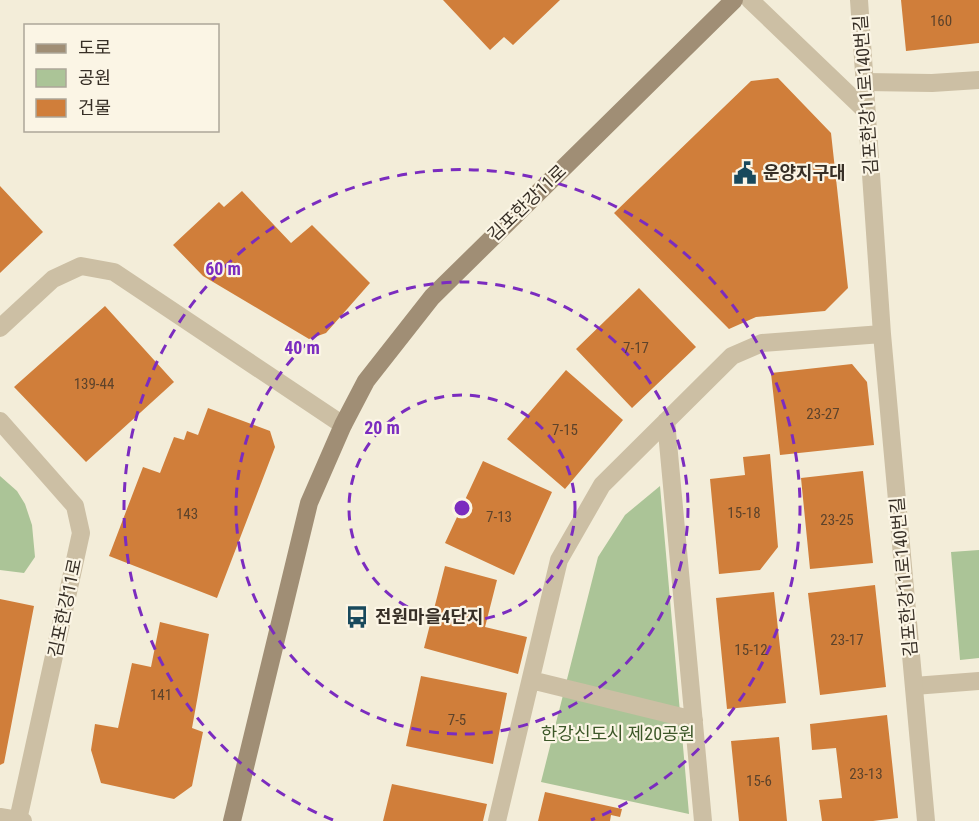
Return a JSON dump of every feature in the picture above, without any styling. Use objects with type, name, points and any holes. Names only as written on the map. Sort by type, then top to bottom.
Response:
[{"type":"street","name":"김포한강11로","points":[[232,821],[309,503],[343,425],[366,381],[432,297],[734,0]]},
{"type":"street","points":[[750,0],[867,112]]},
{"type":"street","name":"김포한강11로140번길","points":[[859,0],[882,334],[926,821]]},
{"type":"street","points":[[865,82],[979,80]]},
{"type":"street","points":[[0,328],[53,279],[81,266],[114,272],[343,425]]},
{"type":"street","points":[[497,821],[559,560],[602,486],[732,356],[762,343],[882,334]]},
{"type":"street","name":"김포한강11로","points":[[0,421],[75,506],[81,532],[21,821],[0,817]]},
{"type":"street","points":[[666,422],[703,821]]},
{"type":"street","points":[[531,680],[694,720]]},
{"type":"street","points":[[914,686],[979,681]]},
{"type":"green space","points":[[0,476],[17,491],[25,504],[32,525],[35,557],[24,573],[0,570]]},
{"type":"green space","name":"한강신도시 제20공원","points":[[660,486],[689,814],[541,782],[598,557],[625,515]]},
{"type":"green space","points":[[979,550],[979,658],[960,660],[951,552]]},
{"type":"building","points":[[443,0],[560,0],[513,45],[504,37],[490,50]]},
{"type":"building","points":[[901,0],[979,0],[979,43],[906,51]]},
{"type":"building","name":"운양지구대","points":[[778,78],[831,133],[848,288],[825,311],[756,317],[729,329],[614,213],[751,81]]},
{"type":"building","points":[[0,186],[43,232],[0,273]]},
{"type":"building","points":[[242,191],[291,243],[312,225],[370,283],[326,333],[309,339],[203,276],[173,245],[219,202],[224,207]]},
{"type":"building","points":[[639,288],[696,347],[632,408],[576,349]]},
{"type":"building","points":[[105,306],[174,382],[86,462],[14,387]]},
{"type":"building","points":[[852,364],[867,382],[874,445],[780,455],[771,373]]},
{"type":"building","points":[[566,370],[623,420],[565,489],[507,439]]},
{"type":"building","points":[[208,408],[270,431],[275,447],[217,598],[109,556],[143,467],[160,473],[174,437],[184,440],[187,431],[198,435]]},
{"type":"building","points":[[770,454],[778,547],[760,570],[719,574],[710,479],[745,475],[743,457]]},
{"type":"building","points":[[483,461],[552,492],[514,575],[445,543]]},
{"type":"building","points":[[863,471],[873,563],[810,569],[801,478]]},
{"type":"building","points":[[445,566],[497,580],[485,627],[527,637],[518,674],[424,648]]},
{"type":"building","points":[[875,585],[886,687],[820,695],[808,593]]},
{"type":"building","points":[[774,592],[786,703],[727,709],[716,598]]},
{"type":"building","points":[[0,599],[34,606],[4,763],[0,765]]},
{"type":"building","points":[[160,622],[209,634],[192,728],[203,732],[192,786],[174,799],[101,783],[91,750],[95,724],[118,728],[132,663],[151,667]]},
{"type":"building","points":[[421,676],[507,693],[493,764],[406,746]]},
{"type":"building","points":[[887,715],[898,818],[873,821],[822,821],[819,800],[842,798],[836,748],[812,750],[810,724]]},
{"type":"building","points":[[779,737],[787,821],[739,821],[731,741]]},
{"type":"building","points":[[392,784],[487,804],[483,821],[383,821]]},
{"type":"building","points":[[545,792],[622,809],[620,817],[611,815],[610,821],[538,821]]},
{"type":"place","name":"운양지구대","points":[[745,173]]},
{"type":"place","name":"전원마을4단지","points":[[357,617]]}]
